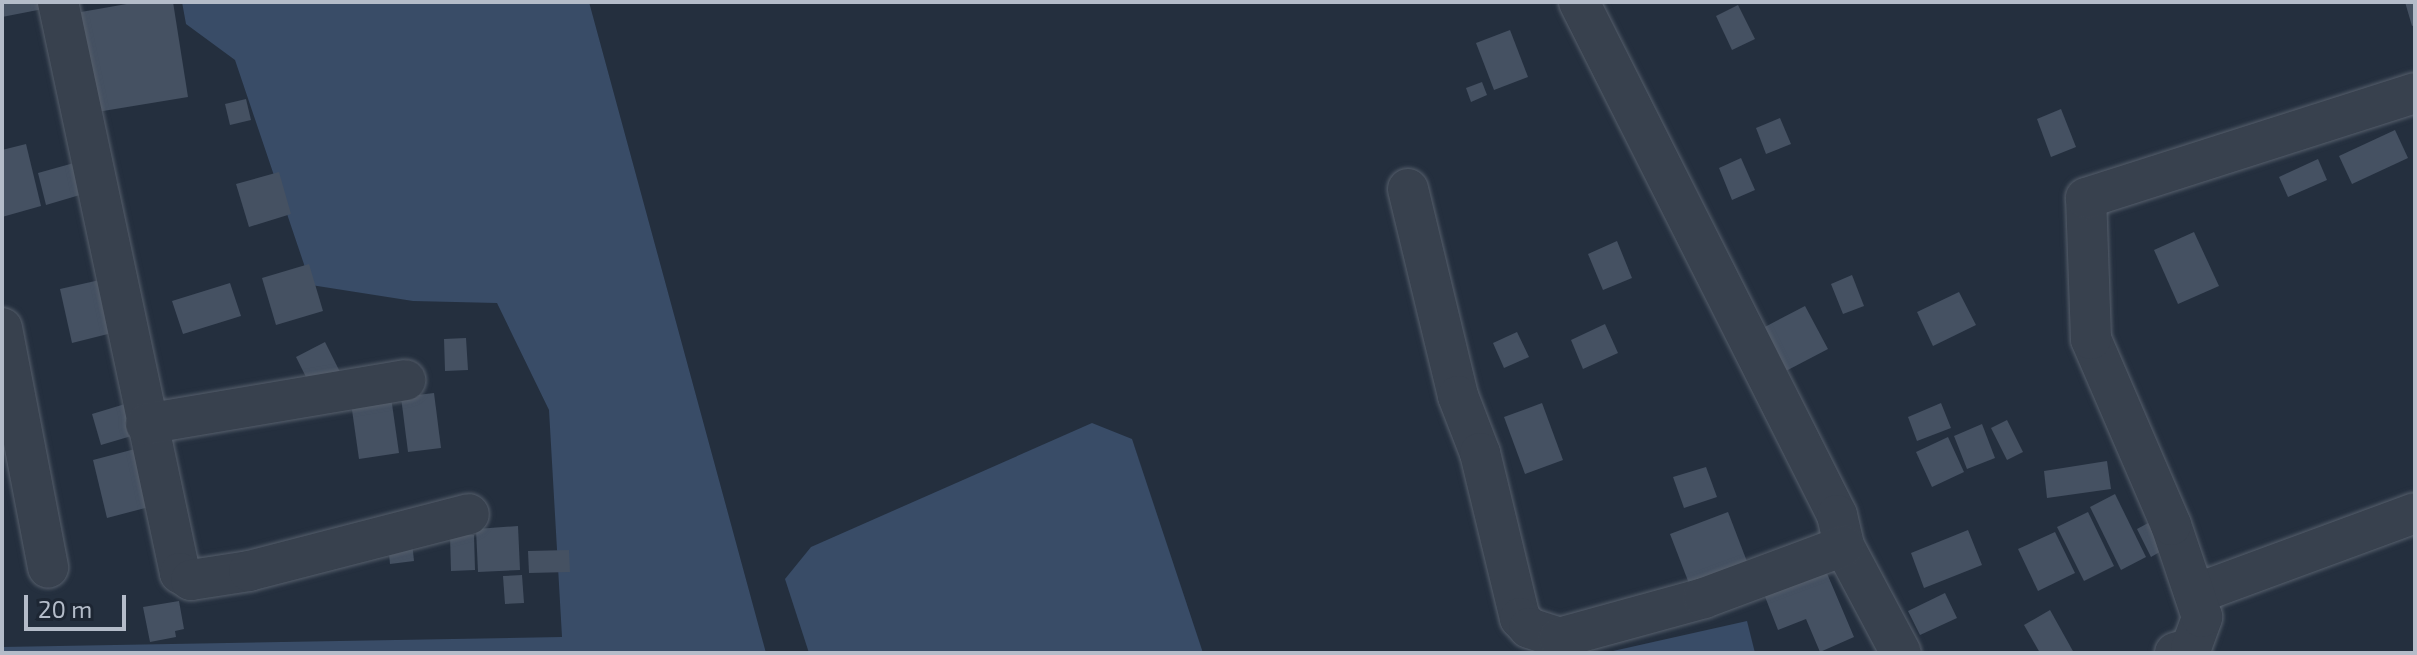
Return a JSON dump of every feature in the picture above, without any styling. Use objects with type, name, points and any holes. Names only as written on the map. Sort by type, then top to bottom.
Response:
[{"type":"street","points":[[58,2],[173,552],[180,573],[191,580],[249,571],[469,514]]},
{"type":"street","points":[[1579,2],[1837,515],[1844,546],[1901,653]]},
{"type":"street","points":[[2175,653],[2191,648],[2202,617],[2171,525],[2091,339],[2086,198],[2415,93]]},
{"type":"street","points":[[1408,189],[1458,396],[1480,453],[1520,618],[1529,628],[1559,638],[1704,598],[1844,546]]},
{"type":"street","points":[[2,328],[48,568]]},
{"type":"street","points":[[146,424],[405,380]]},
{"type":"street","points":[[2195,594],[2415,513]]},
{"type":"water","points":[[182,2],[589,2],[766,653],[2,653],[2,647],[562,637],[549,410],[497,303],[413,301],[311,285],[235,60],[186,24]]},
{"type":"water","points":[[1092,423],[1132,439],[1203,653],[809,653],[785,579],[811,547]]},
{"type":"water","points":[[1747,621],[1755,653],[1604,653]]},
{"type":"building","points":[[2,2],[41,2],[43,9],[2,17]]},
{"type":"building","points":[[138,2],[173,2],[188,97],[97,112],[81,12]]},
{"type":"building","points":[[2405,2],[2415,2],[2415,25],[2412,26]]},
{"type":"building","points":[[1738,5],[1755,39],[1732,50],[1716,16]]},
{"type":"building","points":[[1510,30],[1528,77],[1494,90],[1476,43]]},
{"type":"building","points":[[1482,82],[1487,95],[1471,102],[1466,88]]},
{"type":"building","points":[[246,99],[251,120],[230,125],[225,104]]},
{"type":"building","points":[[2061,109],[2076,147],[2051,157],[2037,119]]},
{"type":"building","points":[[1780,118],[1791,144],[1766,154],[1756,128]]},
{"type":"building","points":[[2395,130],[2408,158],[2352,184],[2339,156]]},
{"type":"building","points":[[26,144],[41,206],[2,217],[2,150]]},
{"type":"building","points":[[1741,158],[1755,190],[1732,200],[1719,168]]},
{"type":"building","points":[[2318,159],[2327,180],[2288,197],[2279,177]]},
{"type":"building","points":[[81,161],[90,192],[46,205],[38,173]]},
{"type":"building","points":[[279,172],[291,214],[249,227],[236,184]]},
{"type":"building","points":[[2194,232],[2219,286],[2178,304],[2154,250]]},
{"type":"building","points":[[1617,241],[1632,278],[1603,290],[1588,254]]},
{"type":"building","points":[[309,264],[323,311],[276,325],[262,278]]},
{"type":"building","points":[[1852,275],[1864,306],[1843,314],[1831,284]]},
{"type":"building","points":[[104,279],[116,332],[72,343],[60,289]]},
{"type":"building","points":[[230,283],[241,316],[183,334],[172,301]]},
{"type":"building","points":[[1959,292],[1976,325],[1933,346],[1917,312]]},
{"type":"building","points":[[1805,306],[1828,349],[1784,372],[1761,329]]},
{"type":"building","points":[[1605,324],[1618,353],[1583,369],[1571,340]]},
{"type":"building","points":[[1517,332],[1529,357],[1504,368],[1493,343]]},
{"type":"building","points":[[466,338],[468,370],[445,371],[444,339]]},
{"type":"building","points":[[325,342],[343,378],[314,393],[296,357]]},
{"type":"building","points":[[434,393],[441,448],[408,452],[401,397]]},
{"type":"building","points":[[391,397],[399,453],[359,459],[351,403]]},
{"type":"building","points":[[135,401],[145,432],[101,445],[92,414]]},
{"type":"building","points":[[1542,403],[1563,460],[1525,474],[1504,417]]},
{"type":"building","points":[[1941,403],[1951,428],[1917,441],[1908,417]]},
{"type":"building","points":[[2007,420],[2023,452],[2007,460],[1991,428]]},
{"type":"building","points":[[1982,424],[1995,458],[1967,469],[1954,436]]},
{"type":"building","points":[[1948,437],[1964,472],[1932,487],[1916,452]]},
{"type":"building","points":[[135,449],[149,507],[107,518],[93,460]]},
{"type":"building","points":[[2107,461],[2111,489],[2047,498],[2044,471]]},
{"type":"building","points":[[1706,467],[1717,497],[1684,508],[1673,477]]},
{"type":"building","points":[[2115,494],[2146,557],[2121,570],[2090,507]]},
{"type":"building","points":[[1728,512],[1751,572],[1693,594],[1670,534]]},
{"type":"building","points":[[2088,512],[2114,566],[2084,581],[2057,527]]},
{"type":"building","points":[[2161,516],[2172,545],[2151,557],[2137,529]]},
{"type":"building","points":[[518,526],[520,570],[478,572],[476,529]]},
{"type":"building","points":[[1968,530],[1982,565],[1924,588],[1911,553]]},
{"type":"building","points":[[2055,532],[2075,573],[2038,591],[2018,549]]},
{"type":"building","points":[[450,535],[474,535],[475,570],[451,571]]},
{"type":"building","points":[[412,542],[414,561],[390,564],[388,544]]},
{"type":"building","points":[[569,550],[570,572],[529,573],[528,551]]},
{"type":"building","points":[[1823,564],[1854,637],[1820,652],[1806,619],[1778,630],[1762,589]]},
{"type":"building","points":[[522,575],[524,603],[505,604],[503,576]]},
{"type":"building","points":[[1945,593],[1957,618],[1920,635],[1908,611]]},
{"type":"building","points":[[179,601],[184,629],[175,631],[176,637],[150,642],[143,607]]},
{"type":"building","points":[[2050,610],[2074,653],[2040,653],[2024,625]]}]
